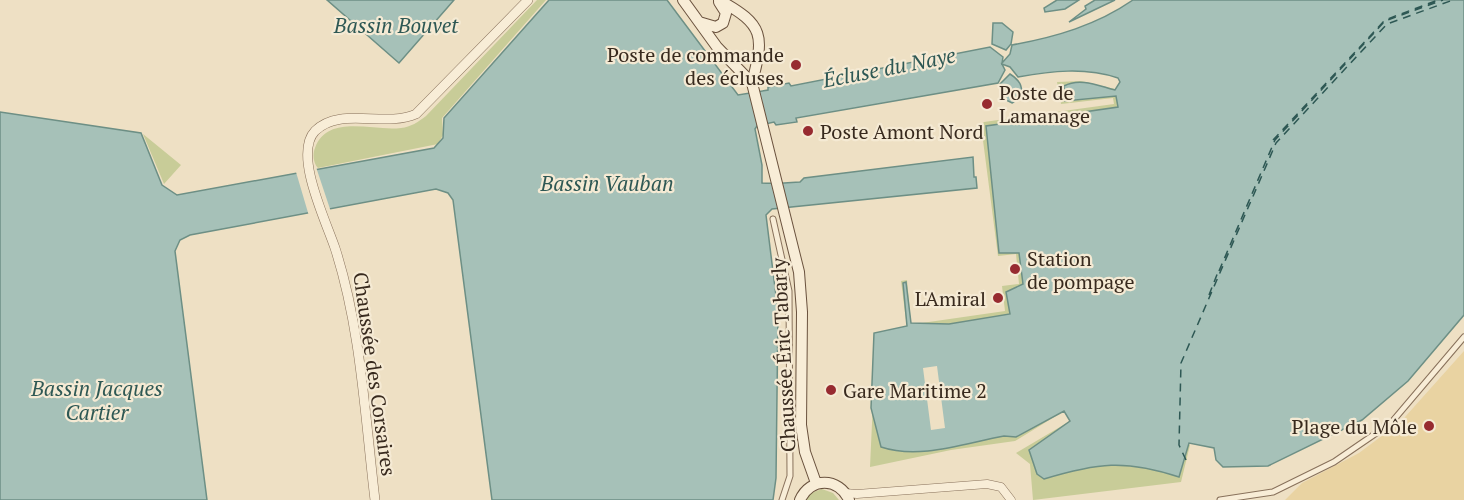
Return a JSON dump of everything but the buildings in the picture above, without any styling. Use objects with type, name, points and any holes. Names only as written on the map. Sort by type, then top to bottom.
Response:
[{"type":"main road","points":[[683,0],[717,48],[748,79],[756,69],[761,45],[752,22],[743,13],[718,0]]},
{"type":"main road","points":[[698,22],[716,27],[723,23],[726,13],[718,0]]},
{"type":"main road","name":"Chaussée Éric Tabarly","points":[[748,79],[786,213],[801,291],[801,425],[805,452],[816,483]]},
{"type":"main road","points":[[800,500],[805,491],[816,483],[832,483],[847,496]]},
{"type":"street","name":"Chaussée des Corsaires","points":[[375,500],[351,311],[341,268],[308,167],[307,144],[314,132],[322,125],[343,119],[391,121],[416,114],[528,0]]},
{"type":"street","points":[[773,219],[786,268],[790,317],[790,476],[782,500]]},
{"type":"street","points":[[1220,500],[1273,492],[1334,462],[1391,423],[1464,337]]},
{"type":"street","points":[[847,496],[987,484],[1001,488],[1011,500]]},
{"type":"green space","points":[[537,0],[546,0],[442,118],[443,135],[438,144],[318,168],[314,156],[315,148],[321,137],[330,131],[353,126],[401,128],[426,116]]},
{"type":"green space","points":[[1081,81],[1115,89],[1127,88],[1068,406],[1190,445],[1181,482],[1033,500],[1030,464],[1016,453],[1070,421],[1064,411],[1015,441],[951,450],[870,467],[876,335],[907,328],[901,281],[907,280],[911,323],[915,324],[1005,311],[1002,286],[1019,284],[1016,254],[998,256],[981,125],[984,122],[1114,104],[1113,98],[1061,104],[1057,82]]},
{"type":"green space","points":[[143,134],[181,165],[164,184]]},
{"type":"green space","points":[[822,489],[833,493],[839,500],[805,500],[811,493]]},
{"type":"sand","name":"Plage du Môle","points":[[1464,351],[1464,500],[1285,500],[1302,483],[1359,453],[1405,417]]},
{"type":"water","name":"Bassin Bouvet","points":[[327,0],[454,0],[399,63]]},
{"type":"water","points":[[549,0],[667,0],[738,95],[768,90],[768,87],[789,83],[791,86],[990,47],[1003,57],[1002,63],[1010,54],[1012,45],[1075,29],[1133,0],[1464,0],[1464,315],[1408,381],[1362,420],[1268,466],[1223,467],[1216,460],[1214,448],[1189,443],[1179,477],[1143,467],[1111,465],[1080,469],[1044,479],[1037,474],[1029,450],[1070,421],[1064,411],[1016,437],[1004,436],[927,451],[896,451],[881,447],[871,408],[874,333],[907,326],[903,283],[906,282],[911,323],[949,324],[1010,314],[1006,292],[1023,284],[1019,253],[999,253],[986,126],[1118,107],[1116,96],[1065,101],[1064,86],[1083,82],[1115,90],[1120,82],[1118,78],[1081,71],[1018,77],[1010,67],[1002,64],[1005,70],[998,83],[796,118],[797,122],[776,125],[774,122],[757,126],[755,129],[762,165],[762,183],[800,182],[804,178],[973,157],[977,188],[772,209],[766,215],[778,312],[776,478],[773,500],[492,500],[453,200],[448,193],[436,189],[190,235],[180,240],[175,251],[207,500],[0,500],[0,112],[141,133],[162,185],[177,195],[434,148],[443,138],[444,118]]},
{"type":"water","points":[[1057,0],[1079,0],[1065,9],[1045,12],[1044,8]]},
{"type":"water","points":[[1095,0],[1115,0],[1069,22],[1086,9],[1085,6]]},
{"type":"water","points":[[993,23],[1002,23],[1013,32],[1011,44],[1006,50],[992,44]]},
{"type":"water","points":[[1010,74],[1018,81],[1022,89],[1020,96],[1012,103],[1004,99],[1000,84]]},
{"type":"pier","points":[[316,167],[331,212],[309,216],[296,172]]},
{"type":"pier","points":[[937,366],[945,428],[931,430],[923,368]]},
{"type":"ferry route","points":[[1273,140],[1385,20],[1438,0]]},
{"type":"ferry route","points":[[1219,271],[1275,140],[1385,21],[1443,0]]},
{"type":"ferry route","points":[[1186,460],[1179,445],[1181,363],[1276,143],[1387,24],[1453,0]]},
{"type":"ferry route","points":[[1209,295],[1218,272]]},
{"type":"place","name":"Poste de commande des écluses","points":[[796,65]]},
{"type":"place","name":"Poste de Lamanage","points":[[987,104]]},
{"type":"place","name":"Poste Amont Nord","points":[[808,131]]},
{"type":"place","name":"Station de pompage","points":[[1015,269]]},
{"type":"place","name":"L'Amiral","points":[[998,298]]},
{"type":"place","name":"Gare Maritime 2","points":[[831,390]]},
{"type":"place","name":"Plage du Môle","points":[[1429,426]]},
{"type":"water label","name":"Écluse du Naye","points":[[889,67]]},
{"type":"water label","name":"Bassin Vauban","points":[[607,183]]},
{"type":"water label","name":"Bassin Jacques Cartier","points":[[97,400]]}]
